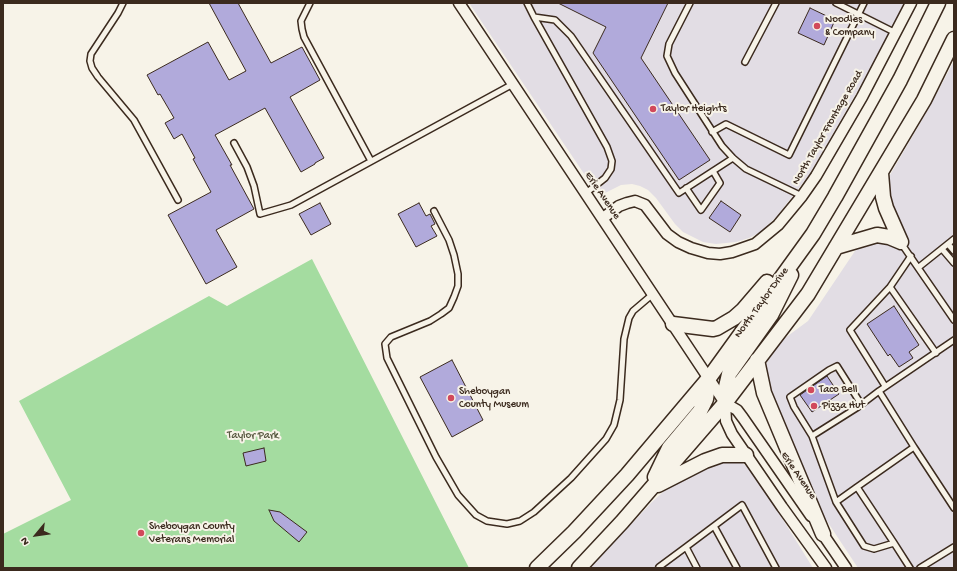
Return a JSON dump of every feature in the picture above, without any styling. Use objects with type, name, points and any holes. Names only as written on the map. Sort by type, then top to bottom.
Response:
[{"type":"main road","name":"North Taylor Drive","points":[[537,568],[574,532],[627,475],[709,378],[813,234],[888,100],[938,3]]},
{"type":"main road","points":[[579,568],[622,522],[725,403],[808,294],[924,100],[954,38]]},
{"type":"main road","points":[[880,173],[886,208],[901,242]]},
{"type":"main road","points":[[673,324],[714,329],[734,318],[752,300],[774,273],[813,234]]},
{"type":"main road","points":[[725,403],[725,391],[729,374],[771,315],[813,234]]},
{"type":"main road","points":[[836,247],[877,235],[890,237],[901,242]]},
{"type":"main road","points":[[757,360],[764,393],[823,534]]},
{"type":"main road","points":[[651,489],[669,448],[701,408],[708,391],[709,378]]},
{"type":"main road","points":[[651,489],[682,472],[711,459],[722,455],[746,454]]},
{"type":"street","name":"Erie Avenue","points":[[459,3],[586,192],[698,364],[725,403],[737,410],[744,418],[846,568]]},
{"type":"street","name":"North Taylor Frontage Road","points":[[603,218],[627,202],[640,202],[645,205],[667,234],[690,248],[708,253],[720,254],[732,252],[755,244],[768,235],[802,196],[816,176],[862,97],[911,3]]},
{"type":"street","name":"Erie Avenue","points":[[725,403],[726,421],[732,434],[826,568]]},
{"type":"street","points":[[782,507],[818,568]]},
{"type":"lane","points":[[123,3],[91,54],[90,61],[92,68],[98,77],[134,120],[178,200]]},
{"type":"lane","points":[[310,3],[302,21],[304,37],[371,161]]},
{"type":"lane","points":[[527,3],[603,141],[612,161],[611,169],[605,178],[586,192]]},
{"type":"lane","points":[[690,3],[669,44],[667,56],[675,73],[712,132],[733,158],[746,169],[802,196]]},
{"type":"lane","points":[[745,62],[776,3]]},
{"type":"lane","points":[[836,3],[896,32]]},
{"type":"lane","points":[[712,132],[726,124],[789,155],[864,3]]},
{"type":"lane","points":[[534,17],[555,20],[571,36],[679,193],[733,158]]},
{"type":"lane","points":[[234,143],[247,167],[254,186],[260,214],[291,205],[513,84]]},
{"type":"lane","points":[[686,188],[701,210],[720,183],[713,171]]},
{"type":"lane","points":[[434,211],[449,240],[454,255],[458,274],[458,286],[449,308],[430,321],[391,337],[385,344],[387,358],[436,457],[458,496],[476,515],[487,521],[507,524],[520,521],[534,512],[571,478],[606,439],[614,425],[620,400],[624,339],[629,318],[633,311],[653,294]]},
{"type":"lane","points":[[919,267],[954,240]]},
{"type":"lane","points":[[901,242],[954,320]]},
{"type":"lane","points":[[948,244],[954,251]]},
{"type":"lane","points":[[942,249],[954,263]]},
{"type":"lane","points":[[885,386],[850,330],[890,287],[911,256]]},
{"type":"lane","points":[[890,287],[936,353]]},
{"type":"lane","points":[[812,436],[954,340]]},
{"type":"lane","points":[[861,404],[837,366],[790,397],[794,407],[812,436],[836,502],[864,546],[874,549],[894,543]]},
{"type":"lane","points":[[879,391],[954,508]]},
{"type":"lane","points":[[836,502],[914,447]]},
{"type":"lane","points":[[857,487],[910,568]]},
{"type":"lane","points":[[658,568],[742,506],[776,568]]},
{"type":"lane","points":[[714,526],[737,568]]},
{"type":"lane","points":[[686,547],[697,568]]},
{"type":"lane","points":[[920,568],[954,547]]},
{"type":"shaded area","points":[[469,3],[904,3],[880,52],[809,175],[777,216],[761,232],[736,242],[716,244],[703,242],[683,232],[675,224],[656,198],[648,190],[640,186],[632,184],[621,185],[599,196]]},
{"type":"shaded area","points":[[954,61],[954,568],[858,568],[817,506],[767,384],[765,368],[767,362],[781,341],[808,321],[855,251],[867,243],[874,241],[887,243],[895,247],[908,239],[895,219],[887,185],[890,175]]},
{"type":"shaded area","points":[[738,460],[750,469],[813,568],[590,568],[652,502],[674,482],[721,461]]},
{"type":"green space","name":"Taylor Park","points":[[312,259],[469,568],[3,568],[3,534],[71,500],[19,401],[209,296],[227,306]]},
{"type":"building","points":[[209,3],[238,3],[271,63],[302,47],[320,80],[290,97],[324,158],[301,172],[265,108],[215,135],[254,209],[216,230],[237,267],[206,284],[168,215],[211,192],[193,159],[195,158],[182,134],[174,139],[165,123],[174,118],[160,94],[158,95],[147,75],[208,42],[229,80],[246,71]]},
{"type":"building","name":"Taylor Heights","points":[[558,3],[668,3],[641,58],[710,160],[679,180],[593,53],[606,27]]},
{"type":"building","name":"Noodles & Company","points":[[810,8],[835,20],[824,45],[798,33]]},
{"type":"building","points":[[721,201],[741,215],[730,232],[709,218]]},
{"type":"building","points":[[320,203],[331,224],[311,235],[299,214]]},
{"type":"building","points":[[419,203],[426,216],[430,214],[435,224],[431,226],[437,236],[416,247],[398,214]]},
{"type":"building","points":[[894,306],[919,345],[909,352],[913,358],[899,367],[890,354],[888,356],[867,324]]},
{"type":"building","points":[[452,360],[483,420],[452,437],[420,377]]},
{"type":"building","points":[[827,376],[839,394],[812,412],[800,395]]},
{"type":"building","points":[[264,448],[266,461],[246,466],[243,453]]},
{"type":"building","points":[[269,510],[280,512],[307,532],[299,542],[274,521]]},
{"type":"place","name":"Noodles & Company","points":[[817,26]]},
{"type":"place","name":"Taylor Heights","points":[[653,109]]},
{"type":"place","name":"Taco Bell","points":[[811,390]]},
{"type":"place","name":"Sheboygan County Museum","points":[[451,398]]},
{"type":"place","name":"Pizza Hut","points":[[814,406]]},
{"type":"place","name":"Sheboygan County Veterans Memorial","points":[[141,533]]}]
